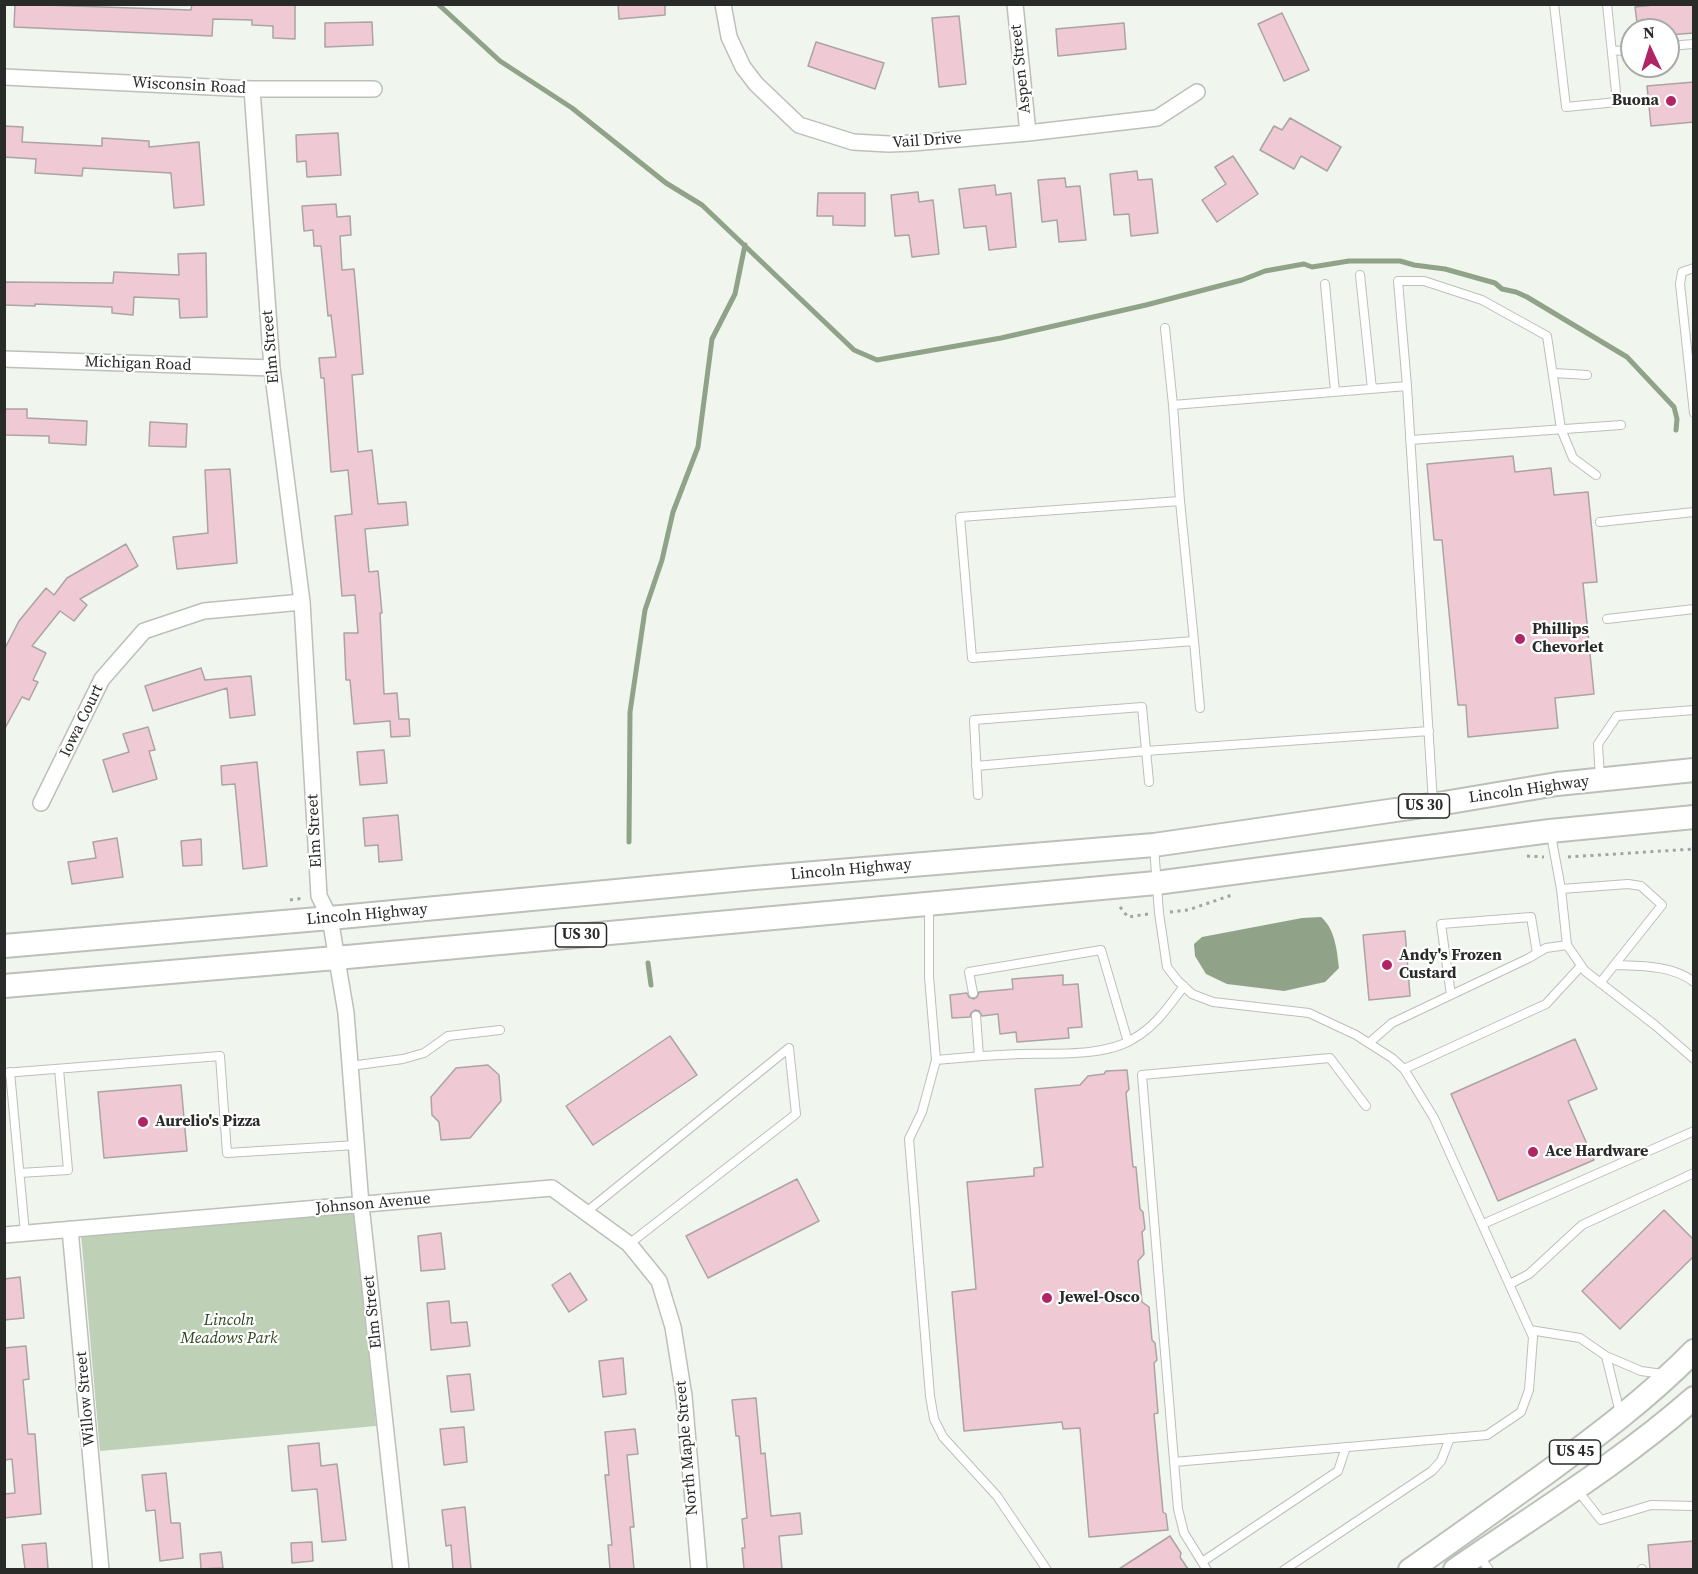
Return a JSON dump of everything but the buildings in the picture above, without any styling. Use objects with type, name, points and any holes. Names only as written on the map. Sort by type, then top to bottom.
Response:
[{"type":"main road","name":"Lincoln Highway","points":[[4,946],[754,878],[1154,845],[1557,784],[1694,770]]},
{"type":"main road","name":"US 30","points":[[4,986],[1156,883],[1550,831],[1694,817]]},
{"type":"main road","name":"US 45","points":[[1410,1569],[1576,1451],[1671,1375],[1694,1351]]},
{"type":"main road","name":"US 45","points":[[1455,1569],[1483,1562],[1575,1488],[1660,1428],[1694,1398]]},
{"type":"street","name":"Vail Drive","points":[[723,4],[729,38],[742,68],[756,84],[799,125],[853,142],[913,143],[1157,118],[1197,92]]},
{"type":"street","name":"Aspen Street","points":[[1015,4],[1028,133]]},
{"type":"street","name":"Wisconsin Road","points":[[4,77],[252,89],[374,89]]},
{"type":"street","name":"Elm Street","points":[[252,89],[272,369],[302,602],[319,896],[330,918],[346,1013],[361,1205],[401,1569]]},
{"type":"street","name":"Michigan Road","points":[[4,359],[272,369]]},
{"type":"street","name":"Iowa Court","points":[[41,803],[102,679],[144,631],[204,611],[302,602]]},
{"type":"street","name":"Johnson Avenue","points":[[4,1235],[552,1188],[629,1244],[659,1281],[673,1327]]},
{"type":"street","name":"Willow Street","points":[[70,1229],[101,1569]]},
{"type":"street","name":"North Maple Street","points":[[673,1327],[684,1396],[699,1569]]},
{"type":"lane","points":[[1554,4],[1566,107],[1617,102],[1607,4]]},
{"type":"lane","points":[[1612,51],[1620,51]]},
{"type":"lane","points":[[1694,268],[1682,272],[1680,284],[1694,413]]},
{"type":"lane","points":[[1360,274],[1372,388]]},
{"type":"lane","points":[[1433,804],[1407,386],[1398,281],[1424,280],[1482,300],[1547,336],[1561,429],[1573,458],[1596,475]]},
{"type":"lane","points":[[1325,284],[1335,392]]},
{"type":"lane","points":[[1165,328],[1200,708]]},
{"type":"lane","points":[[1554,373],[1587,375]]},
{"type":"lane","points":[[1173,405],[1407,386]]},
{"type":"lane","points":[[1410,440],[1621,425]]},
{"type":"lane","points":[[1180,501],[960,517],[972,658],[1194,641]]},
{"type":"lane","points":[[1600,522],[1694,512]]},
{"type":"lane","points":[[1607,618],[1694,609]]},
{"type":"lane","points":[[978,795],[974,720],[1142,707],[1149,782]]},
{"type":"lane","points":[[1600,780],[1598,744],[1617,716],[1694,710]]},
{"type":"lane","points":[[976,766],[1146,751],[1429,731]]},
{"type":"lane","points":[[1550,831],[1561,889],[1567,945],[1581,966],[1693,1058]]},
{"type":"lane","points":[[1154,845],[1156,883],[1167,966],[1192,994],[1213,1002],[1310,1013],[1356,1035],[1392,1058],[1404,1069],[1434,1118],[1533,1337],[1529,1390],[1521,1412],[1487,1434],[1174,1462]]},
{"type":"lane","points":[[1561,889],[1628,884],[1641,886],[1662,905],[1600,983]]},
{"type":"lane","points":[[929,905],[929,978],[936,1060],[922,1112],[909,1139],[929,1384],[934,1419],[943,1437],[997,1496],[1047,1569]]},
{"type":"lane","points":[[1451,995],[1442,924],[1531,917],[1537,953]]},
{"type":"lane","points":[[1369,1043],[1392,1023],[1546,948],[1567,945]]},
{"type":"lane","points":[[973,993],[969,972],[1101,950],[1128,1042]]},
{"type":"lane","points":[[1615,965],[1647,966],[1671,970],[1694,982]]},
{"type":"lane","points":[[1404,1069],[1546,1004],[1581,966]]},
{"type":"lane","points":[[936,1060],[1089,1051],[1128,1042],[1154,1025],[1184,986]]},
{"type":"lane","points":[[976,1017],[979,1056]]},
{"type":"lane","points":[[350,1066],[403,1059],[424,1053],[448,1036],[500,1030]]},
{"type":"lane","points":[[585,1213],[789,1048],[796,1114],[629,1244]]},
{"type":"lane","points":[[25,1233],[7,1073],[220,1056],[227,1153],[356,1145]]},
{"type":"lane","points":[[1346,1447],[1338,1471],[1205,1566],[1184,1533],[1178,1509],[1142,1075],[1330,1058],[1366,1106]]},
{"type":"lane","points":[[20,1173],[68,1170],[59,1069]]},
{"type":"lane","points":[[1483,1224],[1694,1131]]},
{"type":"lane","points":[[1510,1284],[1529,1274],[1582,1225],[1694,1173]]},
{"type":"lane","points":[[1530,1330],[1580,1338],[1606,1356],[1641,1371],[1671,1375]]},
{"type":"lane","points":[[1606,1356],[1621,1416]]},
{"type":"lane","points":[[1284,1569],[1432,1471],[1441,1461],[1450,1438]]},
{"type":"lane","points":[[1575,1488],[1601,1520],[1651,1505],[1694,1506]]},
{"type":"green space","name":"Lincoln Meadows Park","points":[[357,1210],[376,1426],[100,1451],[81,1234]]},
{"type":"shaded area","points":[[1321,917],[1332,934],[1339,968],[1325,982],[1284,991],[1227,984],[1206,974],[1195,956],[1194,944],[1202,937],[1302,918]]},
{"type":"waterway","points":[[438,4],[500,61],[572,108],[666,183],[702,205],[854,350],[877,360],[1001,338],[1146,305],[1242,280],[1265,271],[1304,264],[1312,267],[1349,261],[1400,261],[1445,269],[1495,283],[1502,289],[1527,297],[1627,357],[1674,407],[1677,419],[1676,430]]},
{"type":"waterway","points":[[629,842],[630,712],[645,610],[662,560],[673,512],[698,447],[712,339],[735,294],[745,245]]},
{"type":"waterway","points":[[648,963],[651,985]]},
{"type":"place","name":"Buona","points":[[1671,101]]},
{"type":"place","name":"Phillips Chevorlet","points":[[1520,639]]},
{"type":"place","name":"Andy's Frozen Custard","points":[[1387,965]]},
{"type":"place","name":"Aurelio's Pizza","points":[[143,1122]]},
{"type":"place","name":"Ace Hardware","points":[[1533,1152]]},
{"type":"place","name":"Jewel-Osco","points":[[1047,1298]]}]
